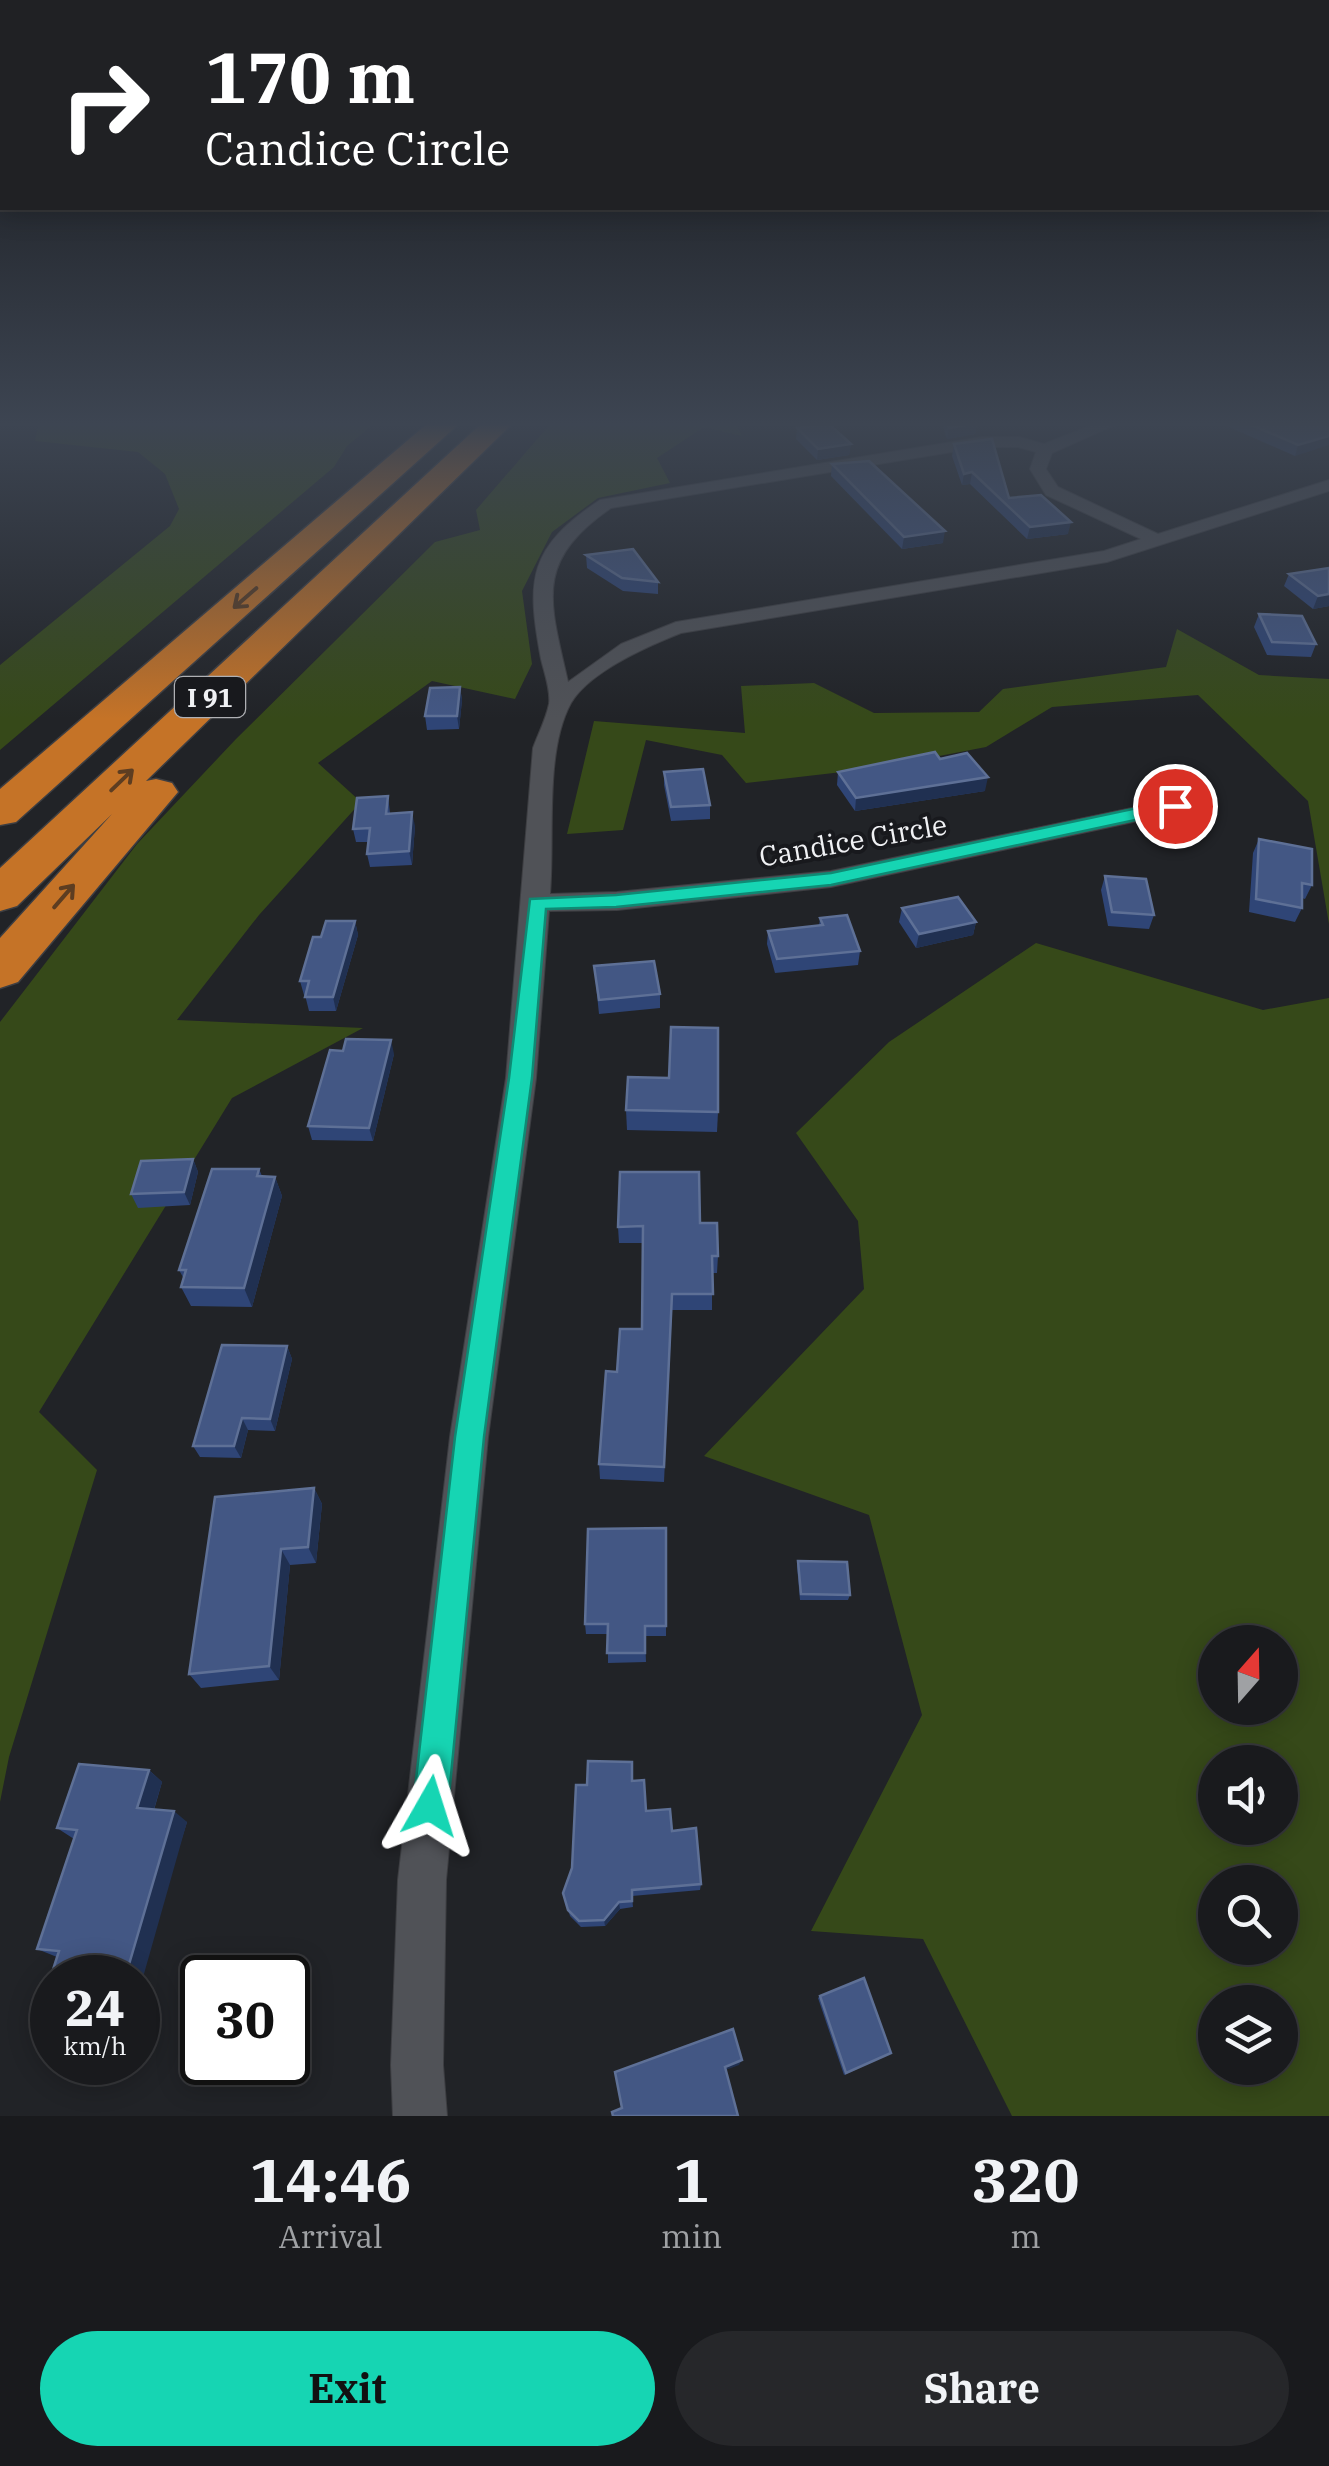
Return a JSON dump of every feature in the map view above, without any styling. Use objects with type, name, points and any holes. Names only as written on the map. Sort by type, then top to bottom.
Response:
[{"type":"highway","name":"I 91","points":[[0,812],[332,522]]},
{"type":"highway","name":"I 91","points":[[0,895],[395,522]]},
{"type":"highway","points":[[0,970],[399,522]]},
{"type":"street","points":[[561,701],[540,602],[545,573],[555,552],[581,522]]},
{"type":"street","points":[[1118,522],[1158,541]]},
{"type":"street","points":[[420,2116],[417,2065],[422,1880],[470,1437],[520,1078],[537,903],[546,748],[561,701],[580,678],[648,639],[676,628],[1020,572],[1158,541],[1218,522]]},
{"type":"street","name":"Candice Circle","points":[[537,903],[616,901],[831,879],[1175,806]]},
{"type":"green space","points":[[172,522],[269,522],[0,750],[0,665]]},
{"type":"green space","points":[[478,522],[566,522],[552,532],[522,591],[532,664],[515,699],[432,681],[318,763],[361,802],[259,915],[177,1020],[363,1028],[232,1098],[39,1412],[97,1470],[9,1757],[0,1802],[0,1022],[137,844],[236,739],[435,542],[480,530]]},
{"type":"green space","points":[[1177,629],[1259,675],[1329,679],[1329,924],[1308,801],[1198,695],[1052,707],[986,747],[877,768],[746,783],[722,755],[646,740],[623,830],[567,834],[594,721],[745,733],[741,686],[814,683],[874,713],[979,712],[1003,689],[1166,667]]},
{"type":"green space","points":[[1036,943],[1263,1010],[1329,998],[1329,2116],[1012,2116],[923,1939],[811,1931],[922,1715],[869,1515],[704,1456],[864,1289],[858,1221],[796,1133],[889,1042]]},
{"type":"building","points":[[889,522],[935,522],[945,531],[904,537]]},
{"type":"building","points":[[1024,522],[1071,522],[1030,527]]},
{"type":"building","points":[[633,549],[658,582],[622,578],[586,555]]},
{"type":"building","points":[[1329,568],[1329,594],[1318,596],[1289,574]]},
{"type":"building","points":[[1259,614],[1302,616],[1316,644],[1272,642]]},
{"type":"building","points":[[460,687],[457,716],[425,716],[430,688]]},
{"type":"building","points":[[935,752],[940,759],[967,753],[988,777],[856,798],[838,772]]},
{"type":"building","points":[[703,769],[710,805],[671,807],[664,772]]},
{"type":"building","points":[[388,796],[386,814],[412,812],[409,851],[367,854],[370,828],[353,829],[357,798]]},
{"type":"building","points":[[1259,839],[1312,849],[1312,885],[1302,883],[1302,908],[1256,899]]},
{"type":"building","points":[[1105,876],[1146,879],[1154,915],[1112,912]]},
{"type":"building","points":[[958,897],[976,922],[919,934],[902,908]]},
{"type":"building","points":[[847,915],[860,951],[777,959],[768,931],[823,925],[820,918]]},
{"type":"building","points":[[326,921],[355,921],[333,997],[305,997],[309,981],[300,981],[313,937],[321,937]]},
{"type":"building","points":[[654,961],[660,994],[599,1000],[594,966]]},
{"type":"building","points":[[671,1027],[718,1028],[718,1112],[626,1110],[628,1077],[669,1078]]},
{"type":"building","points":[[346,1039],[391,1040],[369,1128],[308,1126],[330,1050],[343,1051]]},
{"type":"building","points":[[193,1159],[184,1192],[131,1194],[141,1161]]},
{"type":"building","points":[[212,1169],[259,1169],[257,1176],[275,1177],[244,1288],[181,1287],[186,1270],[179,1270]]},
{"type":"building","points":[[620,1172],[699,1172],[700,1223],[717,1223],[718,1256],[712,1256],[713,1294],[672,1294],[664,1467],[599,1464],[606,1371],[617,1372],[620,1329],[642,1329],[643,1226],[618,1227]]},
{"type":"building","points":[[222,1345],[287,1346],[270,1419],[242,1418],[234,1446],[193,1446]]},
{"type":"building","points":[[314,1488],[308,1547],[281,1549],[269,1666],[189,1674],[215,1497]]},
{"type":"building","points":[[666,1528],[666,1626],[645,1626],[645,1653],[607,1653],[608,1624],[585,1624],[588,1529]]},
{"type":"building","points":[[798,1561],[847,1562],[850,1595],[801,1594]]},
{"type":"building","points":[[588,1761],[632,1762],[632,1781],[644,1780],[646,1811],[670,1809],[672,1831],[696,1828],[701,1884],[632,1890],[632,1901],[619,1902],[604,1920],[579,1921],[568,1910],[563,1893],[572,1868],[576,1785],[587,1785]]},
{"type":"building","points":[[79,1764],[149,1770],[137,1808],[174,1811],[132,1955],[58,1955],[59,1951],[37,1949],[77,1830],[57,1828]]},
{"type":"building","points":[[864,1978],[891,2053],[846,2073],[820,1996]]},
{"type":"building","points":[[733,2029],[742,2060],[725,2067],[738,2116],[613,2116],[612,2112],[622,2108],[615,2072]]},
{"type":"route","points":[[430,1806],[470,1437],[520,1078],[537,903],[616,901],[831,879],[1175,806]]}]
